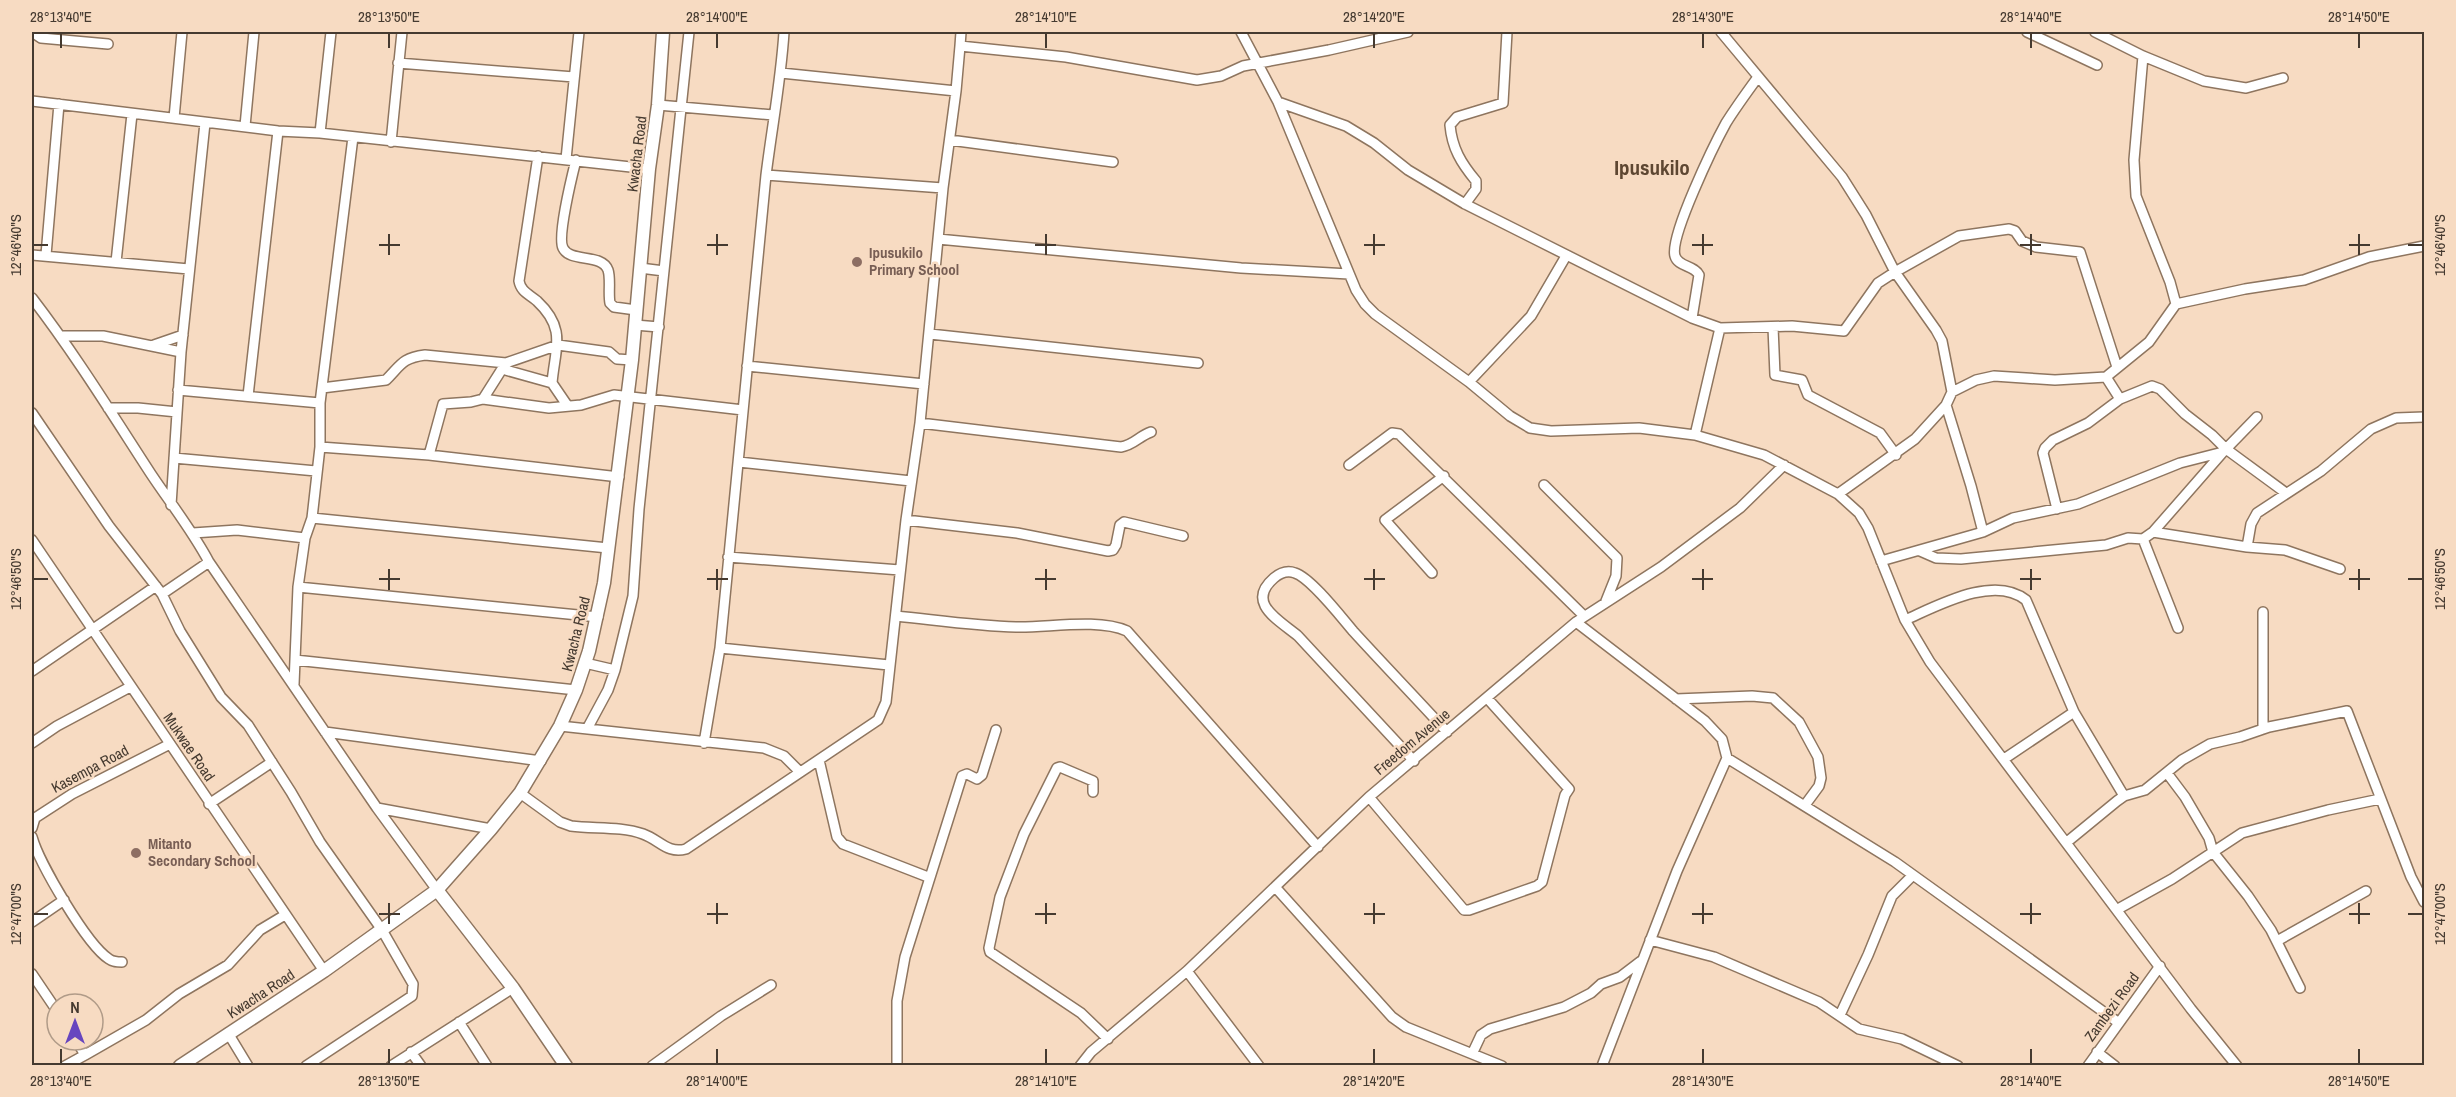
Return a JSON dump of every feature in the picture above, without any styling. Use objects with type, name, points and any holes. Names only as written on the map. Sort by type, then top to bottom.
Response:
[{"type":"main road","name":"Kwacha Road","points":[[180,1065],[324,971],[437,890],[520,794],[560,726],[576,690],[598,617],[632,360],[658,105],[663,32]]},
{"type":"main road","points":[[437,890],[513,988],[566,1065]]},
{"type":"street","points":[[32,32],[41,38],[108,44]]},
{"type":"street","points":[[174,118],[182,32]]},
{"type":"street","points":[[245,126],[254,32]]},
{"type":"street","points":[[320,133],[331,32]]},
{"type":"street","points":[[390,142],[402,32]]},
{"type":"street","points":[[579,32],[574,77],[571,160],[562,247],[567,254],[597,261],[605,266],[608,270],[610,303],[614,307],[636,310]]},
{"type":"street","points":[[587,729],[608,690],[615,670],[633,596],[639,509],[689,32]]},
{"type":"street","points":[[704,743],[720,648],[766,175],[773,115],[781,73],[784,32]]},
{"type":"street","points":[[520,794],[560,822],[571,826],[642,833],[669,850],[678,851],[686,849],[878,720],[886,702],[906,520],[920,423],[961,32]]},
{"type":"street","points":[[1241,32],[1278,102],[1349,274],[1365,304],[1375,314],[1469,382],[1510,416],[1530,428],[1551,431],[1639,428],[1695,435],[1764,455],[1849,502],[1864,521],[1905,620],[1930,662],[2237,1065]]},
{"type":"street","points":[[960,46],[1066,57],[1190,80],[1209,79],[1258,63],[1408,32]]},
{"type":"street","points":[[1465,204],[1476,189],[1476,181],[1459,159],[1450,125],[1457,117],[1503,103],[1507,32]]},
{"type":"street","points":[[1721,32],[1849,186],[1894,272],[1942,341],[1952,392],[1946,405],[1929,426],[1896,454],[1838,494]]},
{"type":"street","points":[[2027,32],[2097,65]]},
{"type":"street","points":[[2095,32],[2193,77],[2241,87],[2257,87],[2283,78]]},
{"type":"street","points":[[2143,56],[2134,160],[2134,189],[2140,211],[2170,282],[2175,304]]},
{"type":"street","points":[[398,63],[574,77]]},
{"type":"street","points":[[781,73],[956,91]]},
{"type":"street","points":[[1692,318],[1699,275],[1696,270],[1680,263],[1675,257],[1674,250],[1679,226],[1726,123],[1758,77]]},
{"type":"street","points":[[32,101],[205,123],[320,133],[650,169]]},
{"type":"street","points":[[1278,102],[1336,121],[1354,130],[1408,170],[1465,204],[1692,318],[1720,328],[1822,327],[1844,331],[1878,283],[1954,238],[1973,233],[2009,230],[2015,231],[2022,241],[2036,247],[2077,250],[2082,254],[2117,368]]},
{"type":"street","points":[[46,255],[59,104]]},
{"type":"street","points":[[658,105],[773,115]]},
{"type":"street","points":[[116,262],[132,114]]},
{"type":"street","points":[[171,505],[181,352],[205,123]]},
{"type":"street","points":[[248,396],[278,131]]},
{"type":"street","points":[[294,684],[298,587],[305,538],[312,518],[320,447],[320,404],[353,137]]},
{"type":"street","points":[[950,140],[1113,162]]},
{"type":"street","points":[[538,156],[519,281],[523,292],[534,298],[551,317],[558,345],[552,383]]},
{"type":"street","points":[[766,175],[943,188]]},
{"type":"street","points":[[938,239],[1241,268],[1349,274]]},
{"type":"street","points":[[1952,392],[1970,383],[1994,376],[2055,380],[2106,377],[2149,342],[2175,304],[2245,289],[2304,280],[2370,257],[2424,246]]},
{"type":"street","points":[[32,255],[189,269]]},
{"type":"street","points":[[1469,382],[1531,316],[1566,256]]},
{"type":"street","points":[[640,268],[664,271]]},
{"type":"street","points":[[32,298],[60,336],[171,505],[194,533],[209,562],[325,732],[437,890]]},
{"type":"street","points":[[635,325],[659,327]]},
{"type":"street","points":[[1773,327],[1775,375],[1802,380],[1808,394],[1880,433],[1896,454]]},
{"type":"street","points":[[1695,435],[1720,328]]},
{"type":"street","points":[[930,334],[1198,363]]},
{"type":"street","points":[[151,346],[183,335]]},
{"type":"street","points":[[60,336],[103,336],[181,352]]},
{"type":"street","points":[[483,399],[505,366],[558,345],[609,352],[617,359],[632,360]]},
{"type":"street","points":[[322,388],[386,380],[400,363],[412,357],[425,355],[505,366],[552,383],[567,405]]},
{"type":"street","points":[[747,366],[924,384]]},
{"type":"street","points":[[2106,377],[2120,399]]},
{"type":"street","points":[[2057,509],[2043,453],[2045,448],[2053,440],[2088,423],[2120,399],[2146,387],[2157,387],[2185,414],[2212,435],[2224,450],[2286,493]]},
{"type":"street","points":[[178,390],[320,404]]},
{"type":"street","points":[[429,454],[442,404],[483,399],[549,408],[581,405],[611,396],[626,396],[742,410]]},
{"type":"street","points":[[1946,405],[1983,532]]},
{"type":"street","points":[[108,408],[177,412]]},
{"type":"street","points":[[32,413],[34,425],[159,590],[180,631],[221,698],[248,725],[320,842],[382,930],[413,984],[412,996],[306,1065]]},
{"type":"street","points":[[1920,551],[1936,558],[1961,559],[2091,547],[2128,538],[2143,539],[2153,532],[2224,450],[2257,417]]},
{"type":"street","points":[[2247,547],[2254,517],[2320,471],[2371,429],[2387,420],[2424,417]]},
{"type":"street","points":[[920,423],[1121,447],[1133,444],[1151,432]]},
{"type":"street","points":[[1349,465],[1396,432],[1444,476],[1584,616]]},
{"type":"street","points":[[320,447],[429,454],[618,477]]},
{"type":"street","points":[[1881,561],[1983,532],[2013,518],[2092,499],[2180,463],[2224,450]]},
{"type":"street","points":[[174,458],[316,471]]},
{"type":"street","points":[[739,462],[911,481]]},
{"type":"street","name":"Freedom Avenue","points":[[1080,1065],[1091,1052],[1187,971],[1370,797],[1575,622],[1661,567],[1740,508],[1784,465]]},
{"type":"street","points":[[1432,573],[1385,520],[1444,476]]},
{"type":"street","points":[[1544,486],[1617,558],[1616,576],[1606,601]]},
{"type":"street","points":[[312,518],[608,548]]},
{"type":"street","points":[[906,520],[1017,533],[1108,551],[1113,550],[1116,546],[1120,525],[1124,522],[1183,536]]},
{"type":"street","points":[[194,533],[237,530],[305,538]]},
{"type":"street","points":[[2153,532],[2247,547],[2285,550],[2340,569]]},
{"type":"street","points":[[2143,539],[2178,628]]},
{"type":"street","name":"Mukwae Road","points":[[32,540],[35,553],[170,744],[324,971]]},
{"type":"street","points":[[728,557],[900,570]]},
{"type":"street","points":[[32,671],[91,630],[209,562]]},
{"type":"street","points":[[1414,761],[1298,636],[1280,623],[1266,607],[1262,596],[1264,589],[1272,579],[1287,572],[1295,572],[1302,577],[1334,608],[1447,732]]},
{"type":"street","points":[[298,587],[598,617]]},
{"type":"street","points":[[1905,620],[1967,594],[1992,591],[2009,592],[2022,597],[2029,604],[2035,616],[2074,712],[2124,796]]},
{"type":"street","points":[[2263,612],[2263,729]]},
{"type":"street","points":[[896,616],[1016,627],[1088,625],[1126,630],[1318,847]]},
{"type":"street","points":[[1575,622],[1715,730],[1722,739],[1727,758],[1677,871],[1602,1065]]},
{"type":"street","points":[[720,648],[889,665]]},
{"type":"street","points":[[294,660],[576,690]]},
{"type":"street","points":[[585,663],[615,670]]},
{"type":"street","points":[[32,743],[57,726],[130,687]]},
{"type":"street","points":[[1676,699],[1752,696],[1773,698],[1798,722],[1818,757],[1821,778],[1819,786],[1805,805]]},
{"type":"street","points":[[1370,797],[1464,910],[1479,907],[1537,886],[1542,882],[1565,795],[1569,789],[1487,698]]},
{"type":"street","points":[[2067,842],[2124,796],[2145,790],[2202,747],[2263,729],[2347,711],[2416,890],[2424,902]]},
{"type":"street","points":[[2004,759],[2074,712]]},
{"type":"street","points":[[560,726],[776,751],[800,772]]},
{"type":"street","points":[[897,1065],[898,989],[904,957],[962,776],[966,774],[980,778],[996,730]]},
{"type":"street","points":[[325,732],[540,761]]},
{"type":"street","name":"Kasempa Road","points":[[32,828],[35,818],[72,794],[170,744]]},
{"type":"street","points":[[1727,758],[1913,875],[2119,1023]]},
{"type":"street","points":[[819,760],[837,837],[843,844],[928,877]]},
{"type":"street","points":[[209,804],[272,762]]},
{"type":"street","points":[[1093,792],[1093,781],[1060,767],[1057,768],[1016,855],[1000,897],[989,948],[990,952],[1081,1013],[1108,1039]]},
{"type":"street","points":[[2167,773],[2185,797],[2209,838],[2213,852],[2248,896],[2277,941],[2300,988]]},
{"type":"street","points":[[2118,909],[2172,879],[2250,830],[2380,799]]},
{"type":"street","points":[[377,808],[491,830]]},
{"type":"street","points":[[32,837],[52,881],[92,940],[108,959],[122,962]]},
{"type":"street","points":[[1840,1015],[1892,896],[1913,875]]},
{"type":"street","points":[[1276,888],[1392,1017],[1406,1027],[1503,1065]]},
{"type":"street","points":[[2277,941],[2366,891]]},
{"type":"street","points":[[32,921],[64,900]]},
{"type":"street","points":[[65,1065],[146,1020],[179,994],[228,965],[260,930],[285,915]]},
{"type":"street","points":[[1650,940],[1714,957],[1797,992],[1840,1015],[1859,1029],[1902,1039],[1958,1065]]},
{"type":"street","points":[[1473,1052],[1479,1039],[1490,1029],[1564,1007],[1591,993],[1601,984],[1620,978],[1643,959]]},
{"type":"street","name":"Zambezi Road","points":[[2088,1065],[2160,966]]},
{"type":"street","points":[[1187,971],[1259,1065]]},
{"type":"street","points":[[32,974],[45,993]]},
{"type":"street","points":[[652,1065],[721,1016],[771,985]]},
{"type":"street","points":[[391,1065],[513,988]]},
{"type":"street","points":[[459,1022],[487,1065]]},
{"type":"street","points":[[228,1033],[248,1065]]},
{"type":"street","points":[[411,1052],[421,1065]]},
{"type":"street","points":[[2097,1052],[2115,1065]]},
{"type":"place","name":"Ipusukilo Primary School","points":[[857,262]]},
{"type":"place","name":"Mitanto Secondary School","points":[[136,853]]},
{"type":"district","name":"Ipusukilo","points":[[1652,168]]}]
